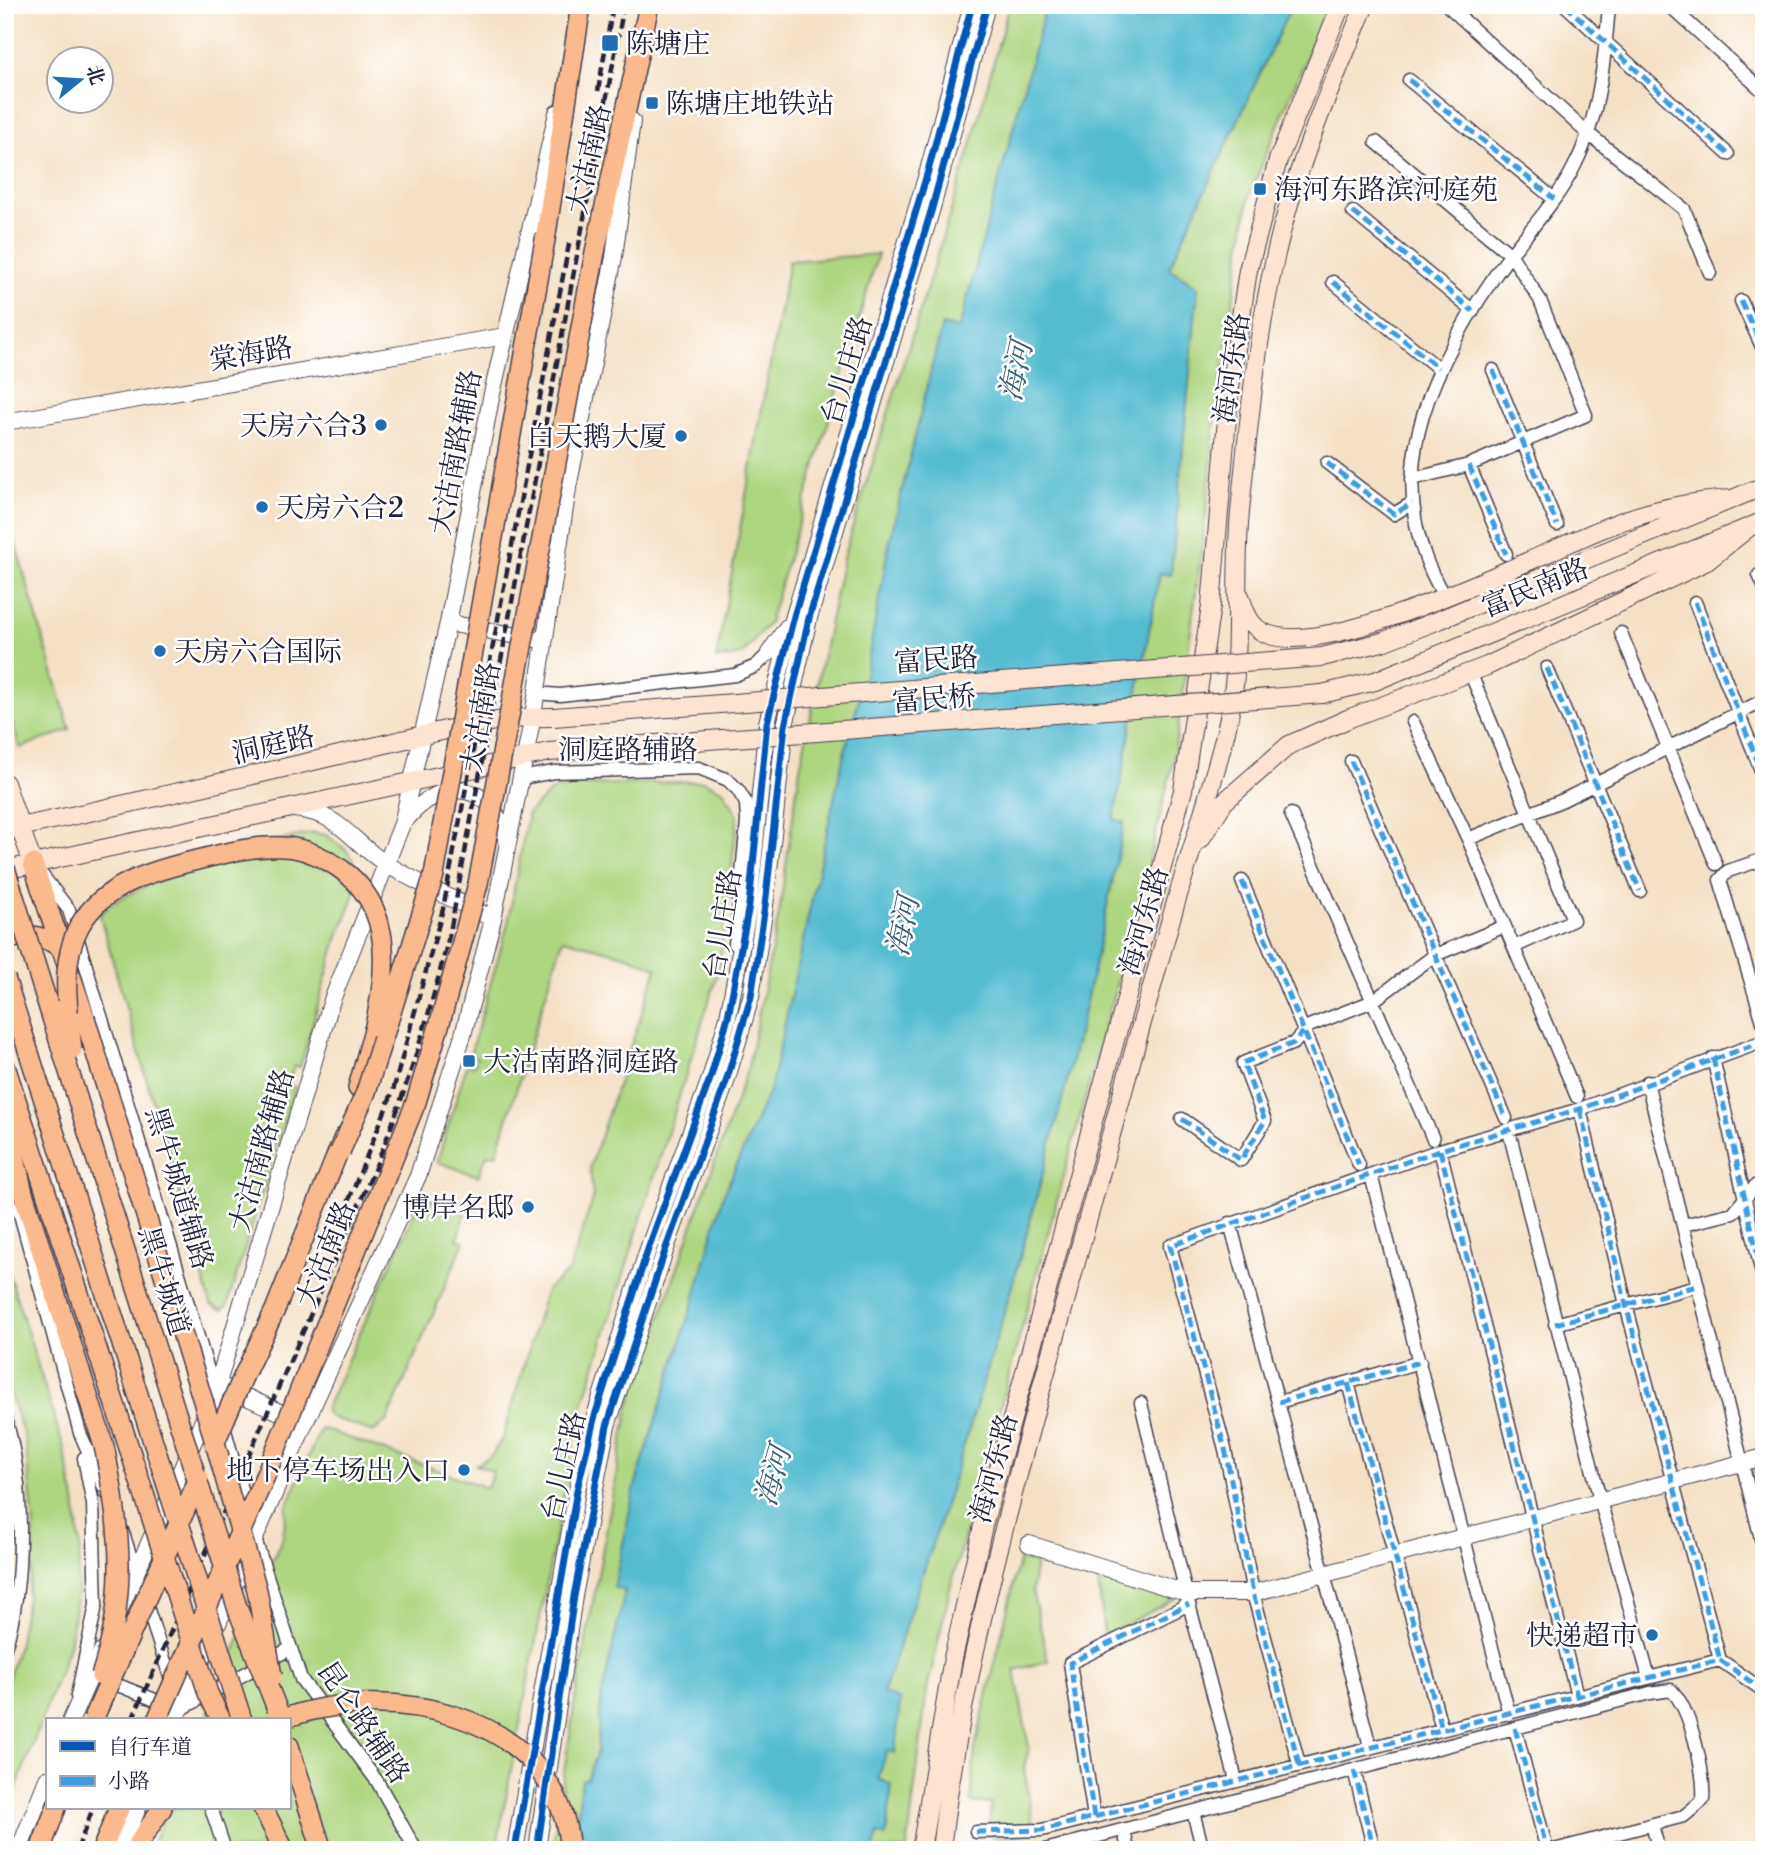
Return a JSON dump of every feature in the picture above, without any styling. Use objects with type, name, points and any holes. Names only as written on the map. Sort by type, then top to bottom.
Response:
[{"type":"highway","name":"大沽南路","points":[[94,1718],[275,1310],[366,1092],[434,875],[546,234],[581,5]]},
{"type":"highway","name":"大沽南路","points":[[158,1718],[267,1474],[416,1102],[439,1026],[478,884],[595,252],[640,58],[649,5]]},
{"type":"highway","points":[[76,1090],[66,979],[71,947],[80,925],[94,907],[130,881],[172,866],[239,850],[283,847],[301,849],[317,855],[349,875],[366,893],[382,933],[385,981],[340,1152]]},
{"type":"highway","points":[[33,864],[85,1018],[204,1404],[257,1590],[279,1716],[341,1706],[383,1705],[432,1710],[484,1727],[509,1740],[545,1775],[566,1818],[568,1850]]},
{"type":"highway","name":"黑牛城道","points":[[5,869],[238,1610],[279,1716]]},
{"type":"highway","points":[[5,942],[14,937],[46,937],[61,948]]},
{"type":"highway","points":[[5,978],[241,1718]]},
{"type":"highway","points":[[5,1066],[208,1693],[220,1718]]},
{"type":"highway","points":[[5,1116],[23,1193],[104,1446],[119,1531],[120,1598],[107,1659],[77,1718]]},
{"type":"highway","points":[[290,1749],[322,1850]]},
{"type":"highway","points":[[40,1850],[55,1810]]},
{"type":"highway","points":[[102,1850],[118,1810]]},
{"type":"highway","points":[[134,1850],[161,1810]]},
{"type":"highway","points":[[264,1810],[284,1850]]},
{"type":"highway","points":[[272,1810],[284,1850]]},
{"type":"main road","name":"海河东路","points":[[921,1850],[953,1658],[983,1526],[1183,790],[1211,606],[1229,394],[1248,270],[1278,160],[1341,5]]},
{"type":"main road","name":"海河东路","points":[[941,1850],[949,1782],[971,1665],[1002,1535],[1187,861],[1227,726],[1236,658],[1239,518],[1254,383],[1277,255],[1314,128],[1365,5]]},
{"type":"main road","name":"富民南路","points":[[1322,657],[1382,642],[1440,620],[1764,486]]},
{"type":"main road","points":[[1237,579],[1245,611],[1252,625],[1267,634],[1287,637],[1322,635],[1369,626],[1611,525],[1675,507],[1733,499]]},
{"type":"main road","points":[[1187,861],[1224,802],[1289,746],[1350,718],[1470,673],[1707,561],[1756,524]]},
{"type":"main road","name":"富民南路","points":[[1322,694],[1374,681],[1756,524]]},
{"type":"main road","name":"富民路","points":[[554,717],[1322,657]]},
{"type":"main road","name":"富民桥","points":[[524,756],[1322,694]]},
{"type":"main road","name":"洞庭路","points":[[13,829],[422,736],[533,716],[554,717]]},
{"type":"main road","points":[[5,869],[524,756]]},
{"type":"main road","points":[[5,783],[13,829],[33,864]]},
{"type":"street","name":"台儿庄路","points":[[514,1850],[567,1543],[594,1419],[648,1249],[711,1076],[728,1017],[749,905],[767,723],[794,616],[928,171],[972,5]]},
{"type":"street","name":"台儿庄路","points":[[537,1850],[574,1596],[607,1426],[660,1264],[726,1082],[751,997],[765,906],[785,726],[809,618],[932,208],[987,5]]},
{"type":"street","points":[[1447,5],[1586,132],[1684,209],[1710,273]]},
{"type":"street","points":[[1565,5],[1728,154]]},
{"type":"street","points":[[1444,596],[1419,545],[1412,503],[1412,479],[1422,418],[1438,368],[1473,311],[1576,164],[1603,76],[1609,5]]},
{"type":"street","points":[[1676,8],[1764,92]]},
{"type":"street","name":"大沽南路辅路","points":[[76,1718],[87,1672],[136,1570],[217,1388],[332,1000],[402,824],[448,623],[505,336],[572,50]]},
{"type":"street","points":[[180,1717],[305,1423],[418,1177],[463,1035],[493,919],[533,716],[569,488],[614,257],[640,58]]},
{"type":"street","points":[[1409,80],[1554,199]]},
{"type":"street","points":[[1376,142],[1511,255],[1540,300],[1586,415],[1469,465],[1412,479]]},
{"type":"street","points":[[1353,212],[1473,311]]},
{"type":"street","points":[[1333,282],[1438,368]]},
{"type":"street","points":[[1741,301],[1764,351]]},
{"type":"street","name":"棠海路","points":[[5,422],[505,336]]},
{"type":"street","points":[[1493,369],[1557,525]]},
{"type":"street","points":[[1327,463],[1394,514],[1412,503]]},
{"type":"street","points":[[1469,465],[1506,554]]},
{"type":"street","points":[[1695,602],[1764,778]]},
{"type":"street","points":[[769,653],[794,616]]},
{"type":"street","points":[[448,623],[543,641]]},
{"type":"street","points":[[1621,633],[1716,864]]},
{"type":"street","name":"洞庭路辅路","points":[[536,693],[560,695],[735,675],[756,666],[769,653]]},
{"type":"street","points":[[1547,668],[1640,891]]},
{"type":"street","points":[[1470,673],[1573,920],[1514,947]]},
{"type":"street","points":[[1468,839],[1595,785],[1764,700]]},
{"type":"street","points":[[1413,722],[1468,839],[1579,1103],[1626,1305],[1720,1660],[1764,1691]]},
{"type":"street","points":[[1351,761],[1508,1124],[1555,1324],[1649,1678]]},
{"type":"street","name":"洞庭路辅路","points":[[521,778],[554,772],[699,768],[728,780],[738,790],[746,803],[747,822],[728,1017]]},
{"type":"street","points":[[402,824],[415,808],[433,795],[460,790],[476,793],[497,815],[507,844]]},
{"type":"street","points":[[288,808],[313,812],[334,820],[387,864],[493,919]]},
{"type":"street","points":[[1291,814],[1436,1145],[1577,1696]]},
{"type":"street","points":[[1764,859],[1728,871],[1720,880],[1764,1025]]},
{"type":"street","name":"黑牛城道辅路","points":[[33,864],[69,910],[217,1388],[255,1538]]},
{"type":"street","points":[[1242,881],[1359,1165]]},
{"type":"street","points":[[1182,1119],[1241,1160],[1265,1121],[1243,1063],[1294,1043],[1309,1026],[1373,1001],[1435,955],[1505,926]]},
{"type":"street","points":[[1299,1764],[1253,1593],[1225,1449],[1170,1246],[1371,1175],[1436,1145],[1647,1082],[1764,1041]]},
{"type":"street","points":[[1713,1058],[1764,1283]]},
{"type":"street","points":[[1647,1082],[1764,1551]]},
{"type":"street","points":[[5,1160],[79,1433],[93,1504],[96,1605],[87,1672],[180,1717]]},
{"type":"street","points":[[1371,1175],[1509,1714]]},
{"type":"street","points":[[1683,1226],[1734,1213],[1755,1186],[1764,1184]]},
{"type":"street","points":[[1230,1223],[1370,1746]]},
{"type":"street","points":[[1555,1324],[1697,1286]]},
{"type":"street","points":[[1279,1402],[1420,1362]]},
{"type":"street","points":[[1348,1382],[1442,1729]]},
{"type":"street","points":[[217,1388],[305,1423]]},
{"type":"street","points":[[1140,1403],[1187,1599],[1237,1780]]},
{"type":"street","points":[[5,1417],[15,1446],[20,1547],[5,1648]]},
{"type":"street","points":[[79,1433],[115,1511],[136,1570],[180,1717]]},
{"type":"street","points":[[1094,1817],[1070,1663],[1187,1599],[1253,1593],[1764,1457]]},
{"type":"street","name":"昆仑路辅路","points":[[255,1538],[301,1679],[377,1781],[416,1850]]},
{"type":"street","points":[[1029,1544],[1187,1599]]},
{"type":"street","points":[[180,1717],[291,1648]]},
{"type":"street","points":[[976,1832],[1042,1830],[1720,1660]]},
{"type":"street","points":[[1045,1850],[1650,1693],[1671,1690],[1680,1698],[1686,1712],[1704,1787],[1703,1800],[1684,1816],[1554,1850]]},
{"type":"street","points":[[1515,1728],[1547,1850]]},
{"type":"street","points":[[1354,1770],[1374,1850]]},
{"type":"street","points":[[19,1850],[46,1782]]},
{"type":"street","points":[[120,1850],[137,1810]]},
{"type":"street","points":[[212,1810],[225,1850]]},
{"type":"street","points":[[1193,1812],[1203,1850]]},
{"type":"street","points":[[1652,1825],[1659,1850]]},
{"type":"street","points":[[1124,1830],[1128,1850]]},
{"type":"green space","points":[[1009,5],[1328,5],[1249,196],[1215,420],[1207,508],[1174,758],[1140,899],[950,1589],[927,1690],[907,1850],[552,1850],[577,1689],[629,1406],[748,1067],[779,913],[800,768],[843,558],[971,146]]},
{"type":"green space","points":[[878,254],[769,623],[742,655],[716,659],[789,261]]},
{"type":"green space","points":[[5,509],[70,730],[20,748],[5,700]]},
{"type":"green space","points":[[704,781],[724,791],[738,816],[719,969],[577,1424],[496,1850],[150,1850],[167,1810],[290,1810],[290,1718],[206,1718],[283,1536],[287,1506],[321,1429],[487,1488],[493,1471],[476,1465],[492,1455],[503,1437],[546,1290],[569,1271],[593,1199],[590,1167],[657,968],[628,956],[563,939],[496,1155],[487,1154],[478,1176],[437,1162],[467,1064],[474,1066],[477,1058],[470,1055],[508,923],[528,813],[550,792],[567,786]]},
{"type":"green space","points":[[314,833],[326,835],[353,859],[356,880],[352,903],[337,939],[300,1067],[294,1066],[288,1084],[295,1087],[227,1306],[222,1310],[211,1305],[100,916],[112,904],[165,878],[267,844]]},
{"type":"green space","points":[[426,1197],[465,1214],[457,1238],[464,1242],[387,1421],[373,1432],[330,1417],[325,1410],[420,1200]]},
{"type":"green space","points":[[5,1261],[63,1445],[75,1500],[80,1544],[77,1594],[69,1646],[5,1818],[5,1687],[18,1647],[31,1574],[34,1526],[25,1440],[5,1379]]},
{"type":"green space","points":[[1764,1469],[1764,1526],[1750,1473]]},
{"type":"green space","points":[[1021,1552],[1036,1558],[1032,1590],[1048,1661],[1015,1670],[1029,1748],[1024,1767],[1034,1831],[998,1838],[988,1836],[991,1804],[971,1802],[975,1748]]},
{"type":"green space","points":[[1098,1579],[1175,1599],[1104,1636]]},
{"type":"water","name":"海河","points":[[1046,5],[1292,5],[1169,268],[1198,287],[1171,575],[1160,573],[1114,819],[1124,822],[1102,933],[1049,1153],[954,1478],[883,1693],[900,1700],[895,1753],[887,1751],[878,1779],[892,1785],[886,1837],[878,1834],[873,1850],[573,1850],[582,1779],[587,1779],[597,1751],[601,1699],[625,1591],[614,1587],[635,1486],[694,1300],[723,1196],[771,1086],[842,762],[866,671],[889,544],[942,325],[959,329]]},
{"type":"railway","points":[[598,91],[613,5]]},
{"type":"railway","points":[[133,1718],[372,1175],[396,1115],[425,1025],[450,932],[624,5]]},
{"type":"railway","points":[[343,1215],[393,1091],[443,909],[570,239]]},
{"type":"railway","points":[[77,1850],[92,1810]]},
{"type":"marked path","points":[[1565,5],[1728,154]]},
{"type":"marked path","points":[[1409,80],[1554,199]]},
{"type":"marked path","points":[[1353,212],[1473,311]]},
{"type":"marked path","points":[[1333,282],[1438,368]]},
{"type":"marked path","points":[[1741,301],[1764,351]]},
{"type":"marked path","points":[[1493,370],[1557,525]]},
{"type":"marked path","points":[[1327,463],[1394,514],[1412,503]]},
{"type":"marked path","points":[[1469,465],[1506,554]]},
{"type":"marked path","points":[[1695,602],[1764,778]]},
{"type":"marked path","points":[[1547,668],[1640,891]]},
{"type":"marked path","points":[[1351,761],[1506,1118]]},
{"type":"marked path","points":[[1242,881],[1359,1165]]},
{"type":"marked path","points":[[1182,1119],[1241,1160],[1265,1121],[1243,1063],[1294,1043],[1303,1032]]},
{"type":"marked path","points":[[1299,1764],[1253,1593],[1225,1449],[1170,1246],[1440,1150],[1580,1109],[1764,1041]]},
{"type":"marked path","points":[[1713,1058],[1764,1283]]},
{"type":"marked path","points":[[1580,1109],[1626,1305],[1720,1660]]},
{"type":"marked path","points":[[1440,1150],[1577,1696]]},
{"type":"marked path","points":[[1555,1324],[1697,1286]]},
{"type":"marked path","points":[[1279,1402],[1420,1362]]},
{"type":"marked path","points":[[1348,1383],[1442,1729]]},
{"type":"marked path","points":[[1094,1817],[1070,1663],[1189,1604]]},
{"type":"marked path","points":[[976,1832],[1042,1830],[1720,1660],[1764,1691]]},
{"type":"marked path","points":[[1515,1728],[1547,1850]]},
{"type":"marked path","points":[[1354,1770],[1374,1850]]},
{"type":"cycle path","points":[[515,1850],[577,1490],[594,1419],[648,1249],[711,1076],[728,1017],[749,905],[767,723],[794,616],[928,171],[972,5]]},
{"type":"cycle path","points":[[537,1850],[574,1596],[607,1426],[665,1251],[726,1082],[751,997],[765,906],[785,726],[809,618],[932,208],[987,5]]},
{"type":"place","name":"陈塘庄","points":[[610,43]]},
{"type":"place","name":"陈塘庄地铁站","points":[[652,103]]},
{"type":"place","name":"海河东路滨河庭苑","points":[[1260,189]]},
{"type":"place","name":"天房六合3","points":[[381,425]]},
{"type":"place","name":"白天鹅大厦","points":[[681,436]]},
{"type":"place","name":"天房六合2","points":[[262,507]]},
{"type":"place","name":"天房六合国际","points":[[160,651]]},
{"type":"place","name":"大沽南路洞庭路","points":[[469,1061]]},
{"type":"place","name":"博岸名邸","points":[[528,1207]]},
{"type":"place","name":"地下停车场出入口","points":[[464,1470]]},
{"type":"place","name":"快递超市","points":[[1652,1635]]}]
